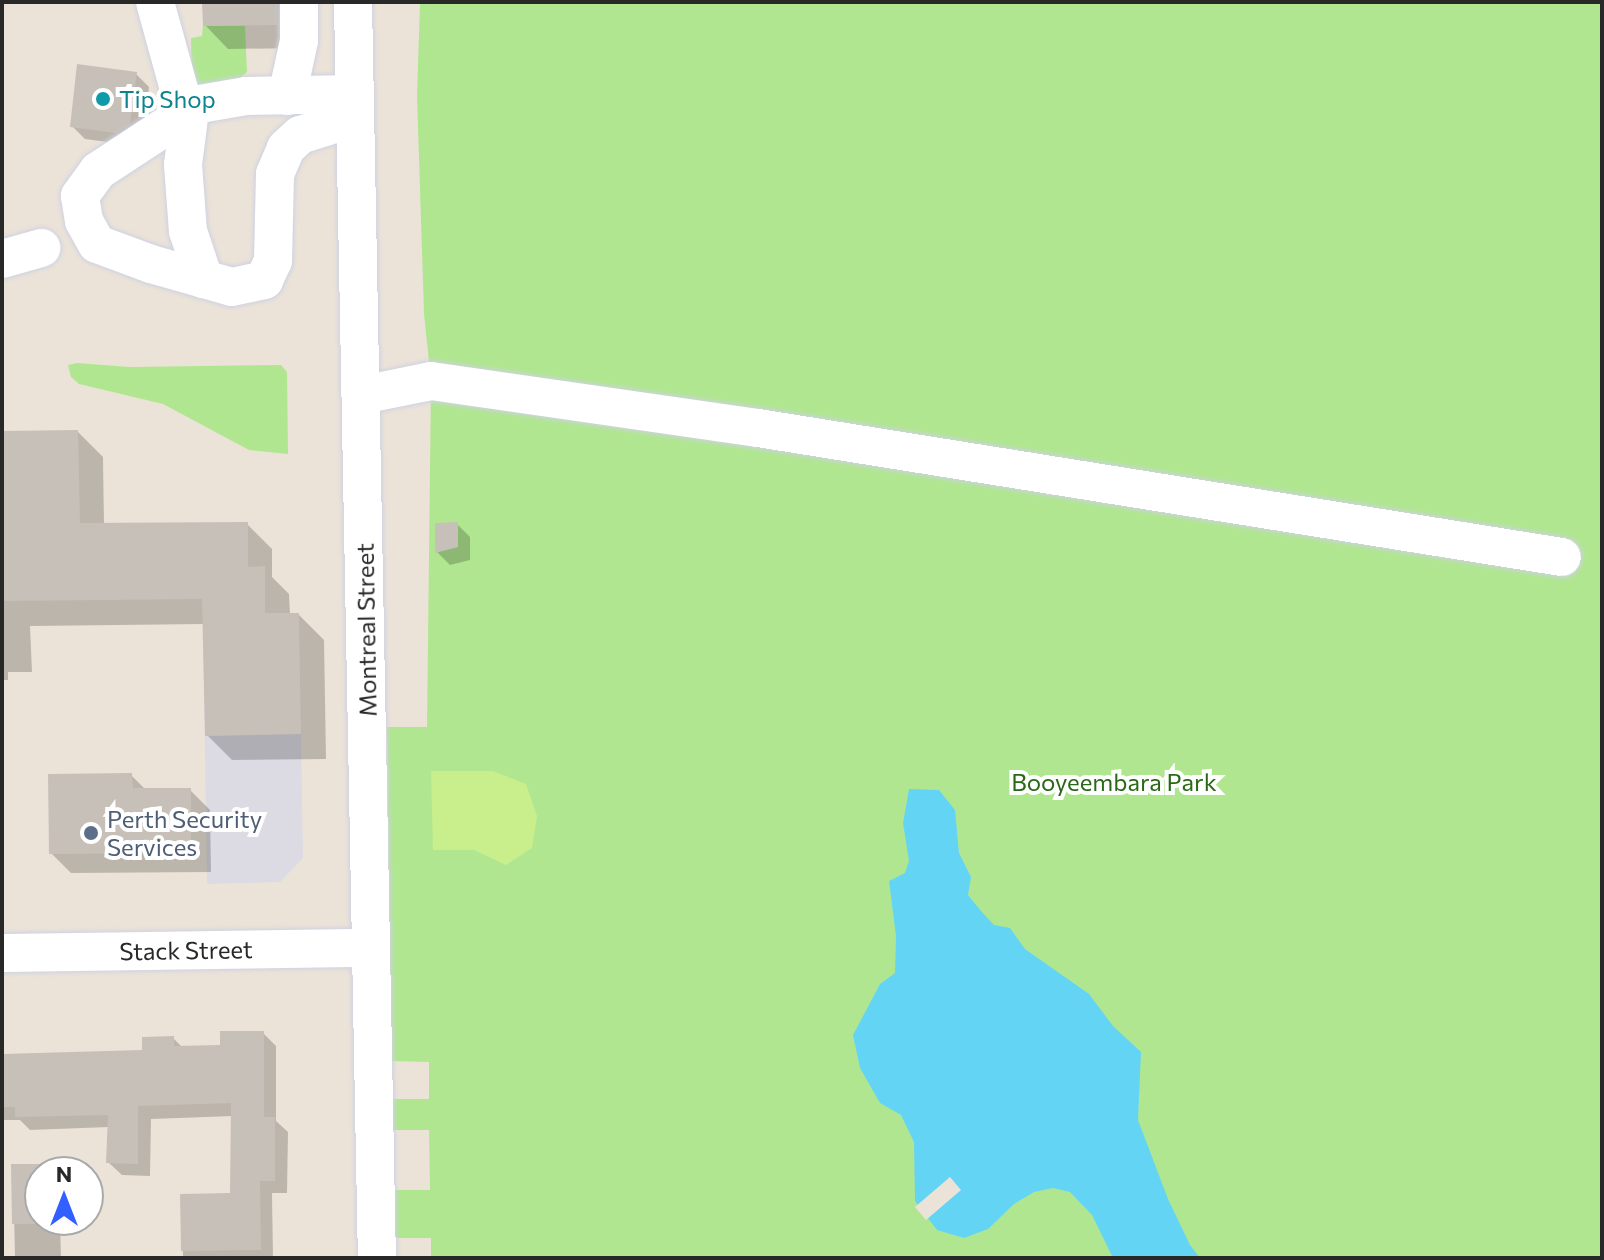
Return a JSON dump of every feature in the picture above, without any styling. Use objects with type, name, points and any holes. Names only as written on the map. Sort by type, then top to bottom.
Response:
[{"type":"street","points":[[155,2],[180,93],[190,110],[183,165],[188,231],[204,279]]},
{"type":"street","points":[[279,2],[280,96]]},
{"type":"street","points":[[280,96],[299,41],[299,2]]},
{"type":"street","name":"Montreal Street","points":[[353,2],[377,1258]]},
{"type":"street","points":[[280,96],[354,106],[300,135],[286,148],[275,174],[273,261],[264,280],[232,287],[97,244],[84,221],[80,196],[98,171],[200,104],[280,96]]},
{"type":"street","points":[[2,259],[41,248]]},
{"type":"street","points":[[362,395],[425,381],[445,383],[774,431],[1562,557]]},
{"type":"street","name":"Stack Street","points":[[2,953],[371,948]]},
{"type":"shaded area","points":[[299,613],[303,858],[280,882],[207,884],[203,614]]},
{"type":"green space","name":"Booyeembara Park","points":[[420,2],[1602,2],[1602,1258],[431,1258],[431,1238],[393,1238],[393,1190],[430,1190],[429,1130],[392,1130],[391,1099],[429,1099],[429,1062],[391,1061],[387,727],[427,727],[431,381],[424,314],[417,96]]},
{"type":"green space","points":[[203,26],[245,26],[247,72],[234,83],[192,87],[191,38],[202,36]]},
{"type":"green space","points":[[68,365],[130,367],[281,365],[287,372],[288,454],[249,450],[163,404],[79,384],[71,377]]},
{"type":"green space","points":[[431,771],[493,771],[526,784],[537,816],[532,848],[506,865],[474,850],[433,850]]},
{"type":"water","points":[[909,789],[939,790],[955,810],[959,853],[971,877],[968,895],[981,911],[994,925],[1010,928],[1025,949],[1089,994],[1113,1026],[1141,1052],[1138,1120],[1168,1199],[1190,1245],[1200,1258],[1113,1258],[1092,1215],[1070,1192],[1053,1188],[1034,1192],[1014,1204],[988,1229],[964,1238],[937,1230],[915,1201],[914,1142],[901,1115],[880,1103],[860,1068],[853,1035],[880,984],[895,973],[896,936],[889,881],[905,873],[909,861],[903,823]]},
{"type":"pier","points":[[950,1177],[961,1190],[926,1220],[915,1207]]},
{"type":"building","points":[[202,2],[277,2],[277,25],[203,26]]},
{"type":"building","name":"Tip Shop","points":[[77,64],[137,72],[130,124],[116,133],[70,127]]},
{"type":"building","points":[[78,430],[80,523],[248,522],[248,567],[265,566],[265,613],[299,613],[301,734],[205,736],[202,599],[2,601],[2,431]]},
{"type":"building","points":[[458,522],[458,547],[435,553],[435,523]]},
{"type":"building","points":[[132,773],[133,788],[191,788],[191,853],[49,854],[48,774]]},
{"type":"building","points":[[220,1031],[264,1031],[264,1117],[275,1117],[275,1181],[260,1181],[261,1250],[181,1251],[180,1194],[230,1193],[231,1103],[138,1106],[138,1164],[106,1163],[108,1115],[15,1117],[15,1107],[2,1107],[2,1054],[142,1050],[142,1037],[174,1036],[174,1046],[220,1045]]},
{"type":"building","points":[[11,1164],[24,1164],[24,1224],[12,1224]]},
{"type":"place","name":"Tip Shop","points":[[103,99]]},
{"type":"place","name":"Perth Security Services","points":[[91,833]]}]
